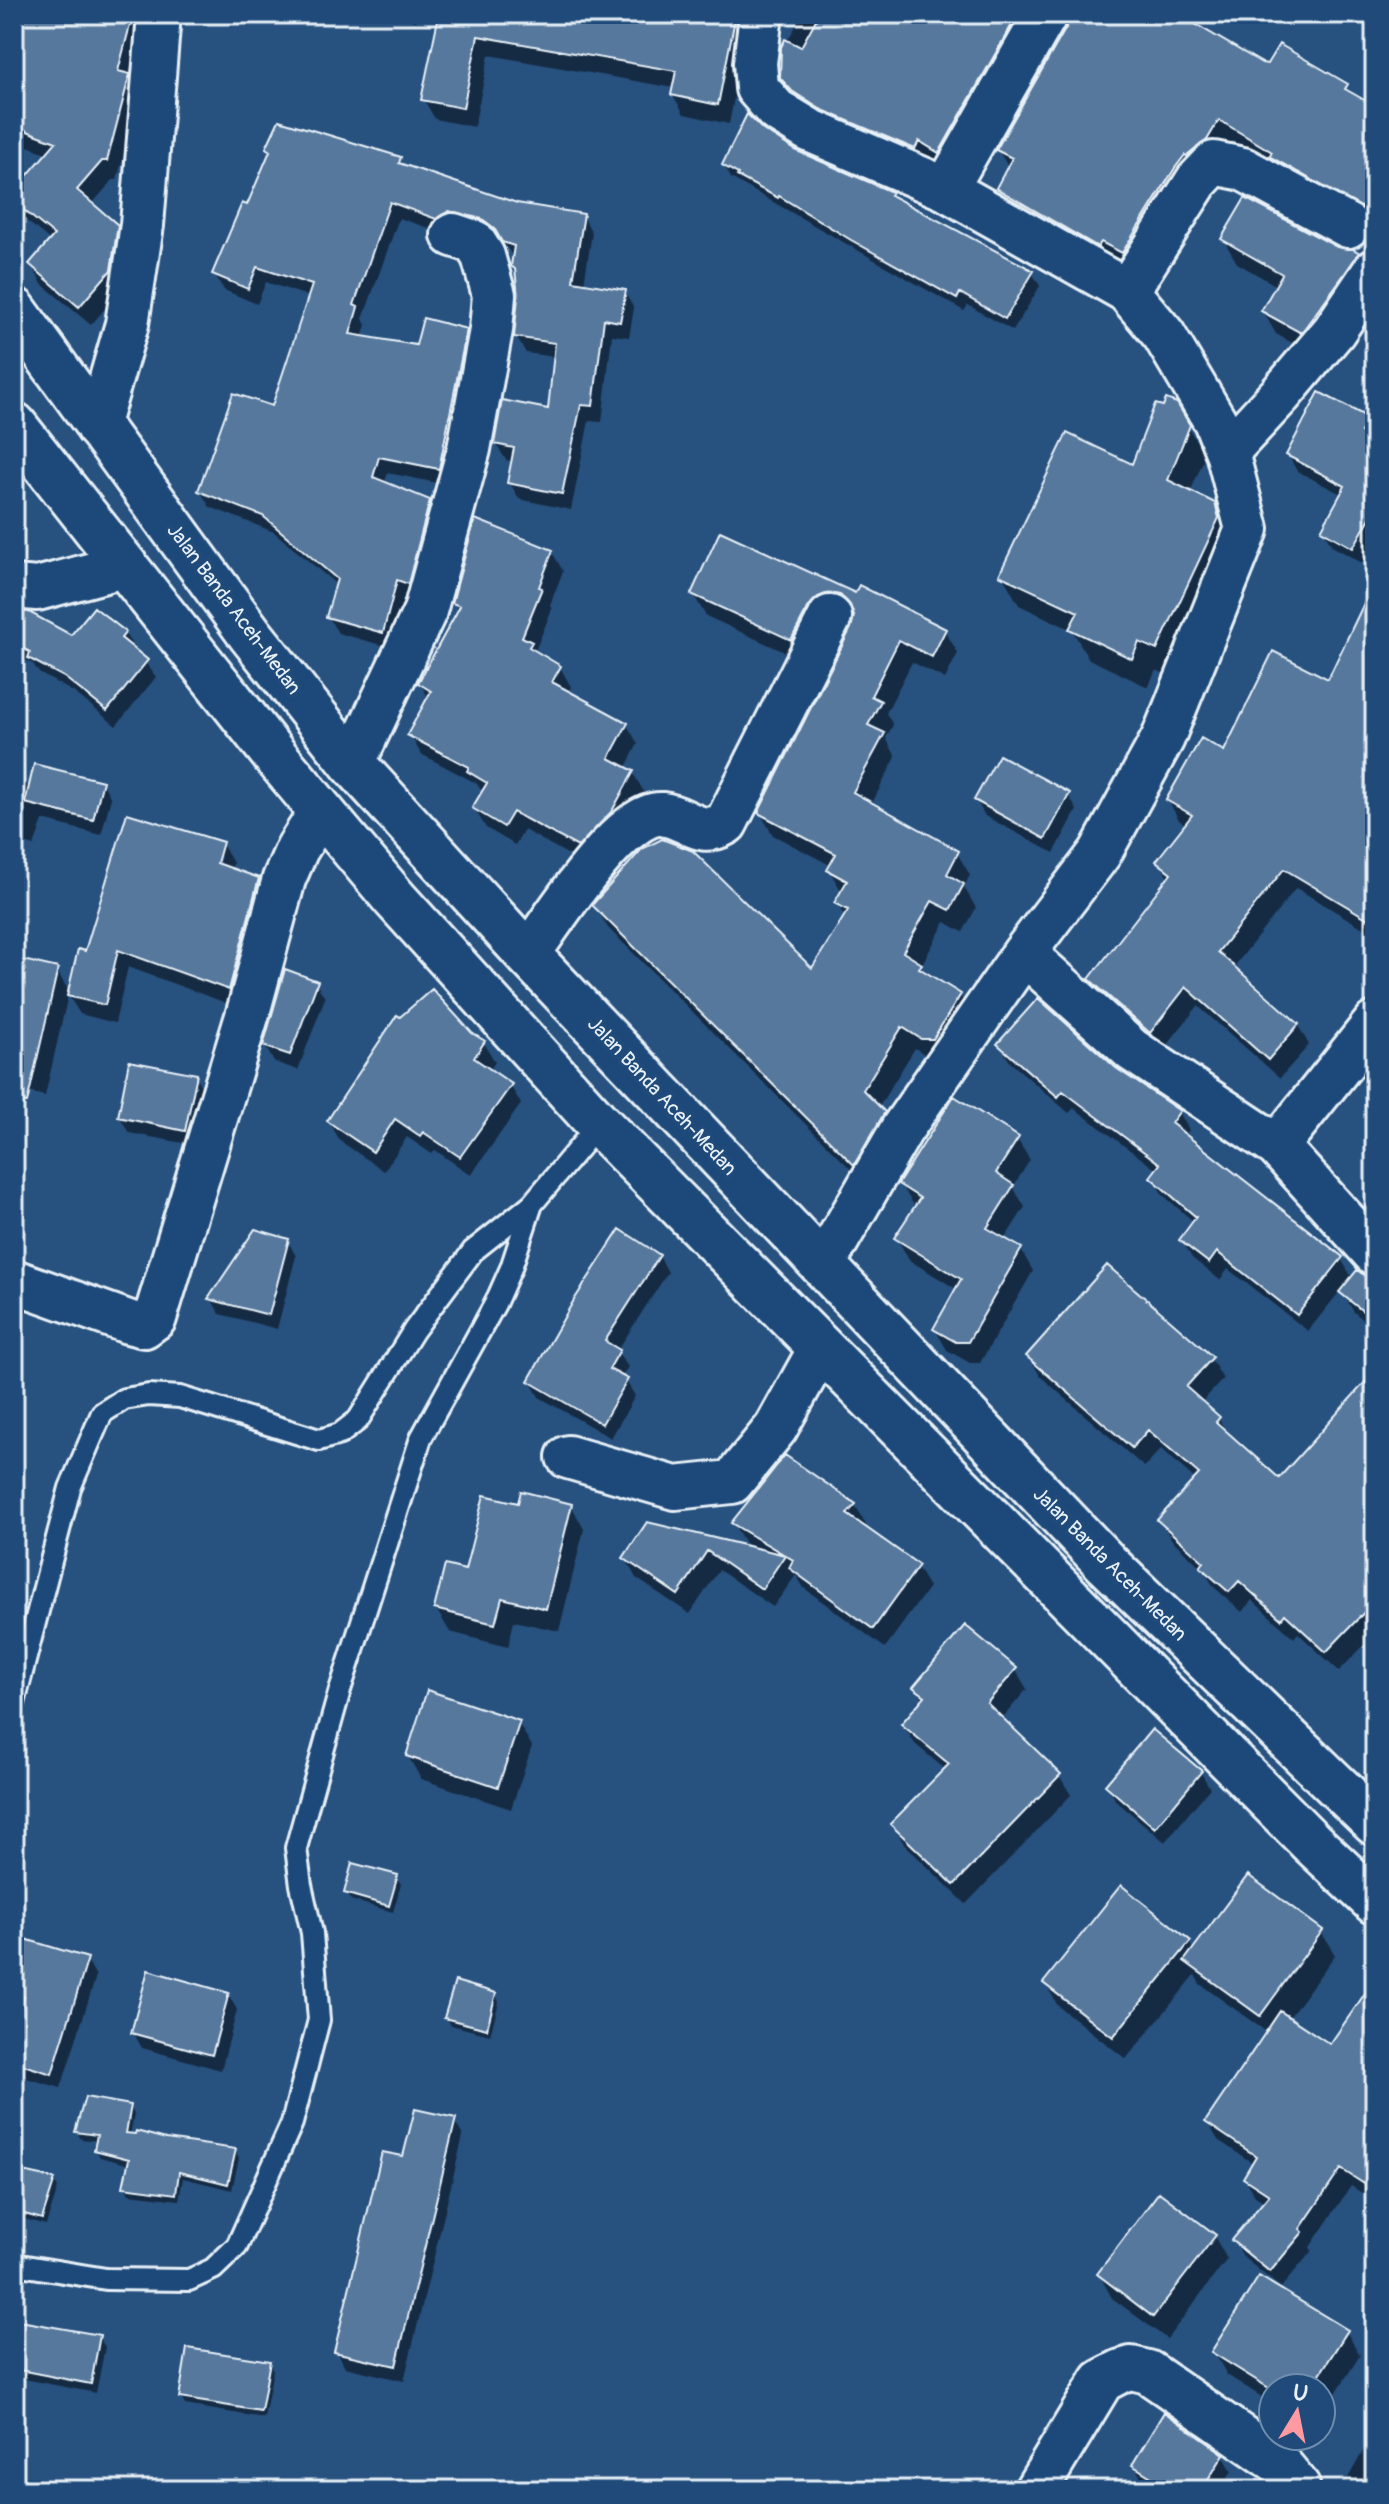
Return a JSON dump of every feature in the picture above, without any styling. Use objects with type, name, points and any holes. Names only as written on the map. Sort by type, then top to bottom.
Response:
[{"type":"highway","name":"Jalan Banda Aceh-Medan","points":[[14,310],[250,634],[353,764],[528,955],[1107,1564],[1375,1823]]},
{"type":"highway","points":[[14,425],[123,566],[321,811],[395,899],[599,1124],[1301,1832],[1375,1902]]},
{"type":"street","points":[[97,427],[127,324],[142,225],[159,14]]},
{"type":"street","points":[[761,14],[755,63],[757,88],[776,110],[809,130],[946,189],[1127,291],[1164,335],[1215,421],[1227,452],[1247,529],[1168,724],[1100,853],[1024,953],[902,1129],[823,1265]]},
{"type":"street","points":[[755,63],[781,14]]},
{"type":"street","points":[[946,189],[1046,14]]},
{"type":"street","points":[[1127,291],[1197,181],[1214,163],[1243,169],[1348,226]]},
{"type":"street","points":[[353,764],[425,611],[469,449],[491,330],[494,295],[479,249],[474,242],[453,235]]},
{"type":"street","points":[[1227,452],[1334,331],[1375,270]]},
{"type":"street","points":[[14,587],[37,589],[123,566]]},
{"type":"street","points":[[528,955],[581,878],[637,821],[662,814],[702,830],[715,829],[726,823],[830,617]]},
{"type":"street","points":[[14,1281],[128,1322],[144,1326],[155,1318],[248,1013],[284,879],[297,849],[321,811]]},
{"type":"street","points":[[1024,953],[1132,1050],[1277,1146],[1375,1254]]},
{"type":"street","points":[[1277,1146],[1375,1023]]},
{"type":"street","points":[[568,1457],[675,1488],[732,1482],[776,1428],[821,1347]]},
{"type":"street","points":[[1036,2490],[1102,2381],[1131,2368],[1148,2372],[1278,2462],[1298,2490]]},
{"type":"lane","points":[[14,1703],[70,1488],[102,1413],[124,1399],[149,1395],[180,1397],[319,1440],[340,1434],[358,1420],[414,1330],[473,1251],[532,1204],[599,1124]]},
{"type":"lane","points":[[14,2264],[106,2279],[189,2280],[213,2269],[237,2246],[292,2123],[319,2020],[312,1933],[296,1848],[340,1690],[421,1438],[495,1304],[511,1268],[532,1204]]},
{"type":"building","points":[[14,14],[133,14],[118,71],[130,74],[107,161],[102,161],[77,190],[118,225],[111,270],[79,307],[29,264],[54,235],[14,202],[14,191],[56,142],[14,126]]},
{"type":"building","points":[[439,14],[736,14],[718,105],[671,95],[676,71],[478,36],[463,108],[421,100]]},
{"type":"building","points":[[819,14],[1018,14],[939,153],[919,141],[915,149],[820,109],[792,91],[780,78],[781,47],[785,39],[801,47]]},
{"type":"building","points":[[1070,14],[1178,14],[1262,63],[1267,64],[1279,44],[1348,84],[1345,89],[1375,106],[1375,189],[1364,209],[1269,156],[1272,152],[1219,120],[1207,140],[1185,155],[1175,168],[1122,253],[1101,242],[1098,247],[996,188],[1012,158],[996,150],[1067,26]]},
{"type":"building","points":[[747,114],[763,130],[797,151],[892,192],[890,195],[1034,271],[1005,319],[960,293],[957,299],[722,165]]},
{"type":"building","points":[[279,120],[401,157],[399,163],[517,203],[584,214],[573,281],[626,290],[620,322],[604,319],[593,406],[581,405],[562,494],[507,483],[514,448],[494,444],[502,400],[548,409],[555,343],[514,337],[518,297],[515,269],[511,266],[514,246],[502,242],[494,228],[482,219],[449,211],[436,219],[390,202],[354,305],[358,307],[350,334],[416,345],[423,318],[467,329],[439,469],[379,457],[373,477],[430,500],[408,584],[397,580],[383,633],[326,617],[337,579],[263,516],[198,491],[233,393],[272,406],[312,285],[257,267],[248,289],[212,274],[242,203],[247,205],[270,151],[266,148]]},
{"type":"building","points":[[1245,198],[1337,247],[1360,253],[1301,333],[1261,311],[1282,274],[1221,239]]},
{"type":"building","points":[[1319,392],[1369,418],[1361,432],[1371,438],[1375,431],[1375,509],[1353,548],[1321,530],[1345,486],[1286,455]]},
{"type":"building","points":[[1166,399],[1177,403],[1190,425],[1168,480],[1215,503],[1219,518],[1157,650],[1139,642],[1132,659],[1069,629],[1078,612],[999,575],[1067,433],[1132,464],[1155,404],[1163,406]]},
{"type":"building","points":[[475,519],[553,550],[522,637],[532,642],[529,647],[561,666],[552,682],[628,723],[609,758],[634,771],[612,811],[578,847],[513,812],[504,827],[472,808],[487,783],[467,771],[469,767],[407,735],[431,691],[418,683],[460,606],[452,603]]},
{"type":"building","points":[[720,531],[855,593],[859,585],[946,629],[932,657],[899,640],[871,696],[881,701],[868,725],[885,733],[853,792],[959,851],[947,874],[964,884],[950,910],[932,901],[903,952],[922,964],[919,968],[961,994],[933,1039],[921,1039],[902,1027],[863,1090],[885,1112],[854,1165],[592,905],[642,849],[662,839],[693,851],[812,968],[848,910],[834,903],[847,881],[827,870],[836,854],[758,813],[851,628],[854,616],[850,605],[840,595],[828,593],[809,606],[791,640],[691,594]]},
{"type":"building","points":[[1375,580],[1375,923],[1284,869],[1218,952],[1299,1024],[1268,1060],[1186,987],[1150,1033],[1089,979],[1171,873],[1156,861],[1192,815],[1166,800],[1201,738],[1224,751],[1273,651],[1328,679]]},
{"type":"building","points":[[94,607],[126,632],[121,638],[148,660],[107,711],[64,677],[28,658],[30,652],[14,644],[14,611],[29,612],[71,635]]},
{"type":"building","points":[[999,755],[1070,793],[1045,839],[974,800]]},
{"type":"building","points":[[34,764],[103,781],[93,820],[25,803]]},
{"type":"building","points":[[127,813],[223,842],[217,863],[259,878],[229,990],[118,950],[105,1005],[67,996],[78,949],[85,951]]},
{"type":"building","points":[[14,958],[58,968],[27,1103],[14,1102]]},
{"type":"building","points":[[285,969],[318,981],[290,1055],[263,1046]]},
{"type":"building","points":[[432,989],[472,1033],[485,1041],[474,1058],[512,1084],[460,1157],[423,1132],[420,1136],[395,1119],[373,1152],[327,1121],[397,1015],[400,1017]]},
{"type":"building","points":[[1038,998],[1116,1068],[1180,1111],[1171,1123],[1343,1257],[1297,1315],[1217,1252],[1209,1263],[1179,1240],[1196,1217],[1150,1177],[1160,1164],[1063,1091],[1058,1097],[997,1044]]},
{"type":"building","points":[[129,1061],[197,1074],[185,1131],[118,1117]]},
{"type":"building","points":[[954,1096],[1019,1137],[996,1173],[1014,1185],[987,1228],[1022,1248],[968,1342],[956,1342],[933,1329],[961,1279],[894,1238],[920,1198],[898,1184]]},
{"type":"building","points":[[255,1229],[289,1239],[269,1315],[208,1299]]},
{"type":"building","points":[[620,1229],[660,1255],[605,1341],[620,1350],[609,1369],[628,1379],[602,1424],[528,1381],[574,1300]]},
{"type":"building","points":[[1107,1265],[1213,1357],[1186,1387],[1220,1417],[1216,1422],[1279,1478],[1375,1371],[1375,1601],[1326,1652],[1285,1614],[1281,1619],[1239,1581],[1229,1592],[1200,1567],[1204,1562],[1157,1520],[1199,1474],[1148,1430],[1132,1448],[1026,1356]]},
{"type":"building","points":[[1357,1270],[1367,1277],[1375,1277],[1375,1321],[1339,1292]]},
{"type":"building","points":[[785,1455],[856,1504],[847,1514],[919,1565],[873,1629],[789,1568],[793,1560],[731,1523]]},
{"type":"building","points":[[521,1491],[572,1504],[546,1609],[502,1598],[495,1624],[434,1609],[445,1565],[465,1570],[484,1495],[518,1503]]},
{"type":"building","points":[[647,1522],[785,1555],[762,1589],[707,1551],[678,1595],[623,1558]]},
{"type":"building","points":[[965,1625],[1017,1668],[987,1703],[1061,1774],[954,1885],[890,1824],[949,1764],[901,1724],[925,1696],[913,1687]]},
{"type":"building","points":[[427,1690],[520,1721],[498,1787],[406,1756]]},
{"type":"building","points":[[1152,1729],[1202,1771],[1155,1828],[1105,1785]]},
{"type":"building","points":[[352,1863],[398,1875],[389,1906],[344,1893]]},
{"type":"building","points":[[1248,1875],[1323,1930],[1260,2016],[1184,1961]]},
{"type":"building","points":[[1121,1885],[1191,1941],[1113,2037],[1043,1983]]},
{"type":"building","points":[[25,1939],[88,1958],[52,2074],[14,2062],[14,2029],[24,1997],[14,1994],[14,1977]]},
{"type":"building","points":[[148,1970],[229,1993],[212,2055],[131,2033]]},
{"type":"building","points":[[1375,1979],[1375,2191],[1341,2169],[1300,2229],[1303,2232],[1270,2272],[1231,2240],[1269,2195],[1243,2178],[1256,2156],[1205,2122],[1280,2011],[1330,2044]]},
{"type":"building","points":[[455,1981],[496,1993],[487,2029],[444,2018]]},
{"type":"building","points":[[85,2097],[131,2105],[126,2133],[135,2134],[136,2131],[166,2139],[236,2149],[228,2184],[179,2172],[176,2194],[123,2187],[129,2159],[94,2150],[97,2135],[75,2132]]},
{"type":"building","points":[[415,2109],[456,2118],[396,2366],[334,2352],[382,2152],[403,2156]]},
{"type":"building","points":[[14,2170],[55,2179],[42,2219],[14,2211]]},
{"type":"building","points":[[1159,2192],[1216,2235],[1153,2317],[1097,2274]]},
{"type":"building","points":[[1259,2276],[1348,2330],[1321,2372],[1257,2372],[1257,2381],[1211,2352]]},
{"type":"building","points":[[14,2320],[100,2335],[91,2384],[14,2369]]},
{"type":"building","points":[[187,2348],[270,2361],[261,2411],[179,2398]]},
{"type":"building","points":[[1164,2412],[1224,2454],[1202,2490],[1172,2490],[1132,2465]]}]
